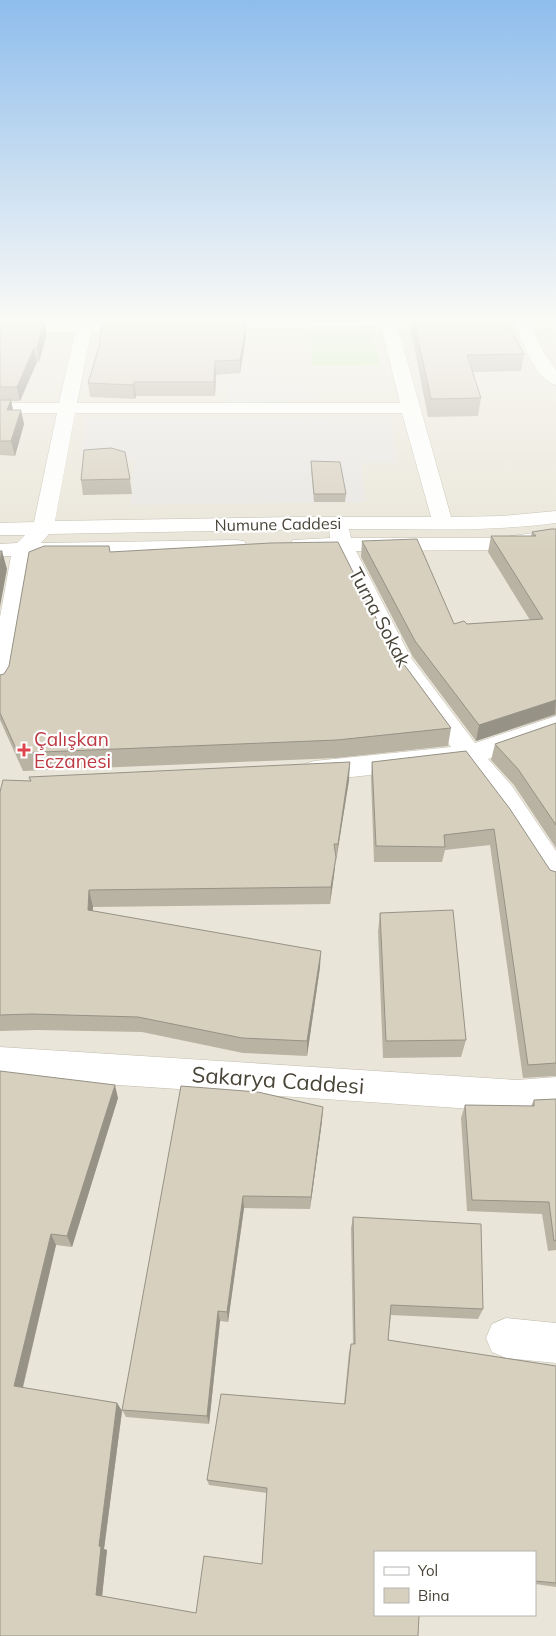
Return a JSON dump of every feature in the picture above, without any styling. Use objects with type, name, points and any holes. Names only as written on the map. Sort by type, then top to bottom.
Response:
[{"type":"street","points":[[0,684],[23,550],[43,528],[69,397]]},
{"type":"street","points":[[407,397],[443,524]]},
{"type":"street","points":[[0,408],[410,408]]},
{"type":"street","name":"Numune Caddesi","points":[[282,546],[340,534],[443,524],[532,521],[556,517]]},
{"type":"street","name":"Numune Caddesi","points":[[0,529],[43,528],[340,534],[497,544],[556,536]]},
{"type":"street","name":"Turna Sokak","points":[[340,534],[401,661],[470,755],[502,793],[534,839],[554,873]]},
{"type":"street","name":"Numune Caddesi","points":[[0,550],[252,546]]},
{"type":"street","points":[[287,772],[336,770],[470,755],[556,725]]},
{"type":"street","name":"Sakarya Caddesi","points":[[0,1062],[517,1096],[556,1093]]},
{"type":"street","points":[[506,1338],[556,1343]]},
{"type":"shaded area","points":[[0,397],[556,397],[556,1636],[0,1636]]},
{"type":"shaded area","points":[[228,397],[313,397],[313,400],[227,404]]},
{"type":"shaded area","points":[[391,417],[397,463],[361,463],[366,502],[130,505],[135,459],[81,458],[86,418]]},
{"type":"building","points":[[431,397],[481,398],[431,399]]},
{"type":"building","points":[[0,400],[11,400],[7,410],[21,410],[11,441],[0,441]]},
{"type":"building","points":[[111,448],[125,452],[130,479],[81,480],[84,450]]},
{"type":"building","points":[[311,461],[340,462],[346,494],[314,494]]},
{"type":"building","points":[[556,529],[556,700],[479,725],[415,641],[362,541],[417,539],[454,624],[464,621],[467,624],[543,619],[491,536],[536,536],[532,532]]},
{"type":"building","points":[[338,542],[389,644],[451,728],[337,740],[18,753],[0,713],[0,675],[4,674],[9,666],[29,552],[44,546],[109,546],[110,552],[271,543]]},
{"type":"building","points":[[556,723],[556,825],[518,769],[495,744]]},
{"type":"building","points":[[466,751],[510,809],[550,870],[556,872],[556,1063],[528,1065],[494,829],[444,835],[445,847],[376,846],[372,762]]},
{"type":"building","points":[[350,762],[338,844],[334,844],[336,857],[331,887],[89,890],[88,910],[321,951],[307,1041],[242,1038],[138,1017],[0,1015],[0,792],[3,780],[31,781],[29,777]]},
{"type":"building","points":[[453,910],[466,1040],[386,1041],[380,913]]},
{"type":"building","points":[[0,1071],[115,1085],[67,1236],[51,1234],[14,1386],[117,1403],[99,1546],[101,1547],[96,1595],[196,1613],[204,1556],[262,1564],[267,1488],[207,1480],[221,1394],[345,1404],[351,1344],[355,1344],[353,1217],[481,1224],[483,1309],[391,1305],[388,1340],[556,1366],[556,1583],[536,1581],[536,1551],[374,1551],[374,1616],[419,1616],[418,1636],[0,1636]]},
{"type":"building","points":[[181,1086],[258,1092],[323,1107],[311,1197],[243,1196],[227,1312],[218,1311],[207,1416],[122,1410]]},
{"type":"building","points":[[556,1099],[556,1240],[554,1241],[549,1202],[472,1200],[465,1105],[534,1106],[534,1100]]},
{"type":"place","name":"Çalışkan Eczanesi","points":[[24,750]]}]
